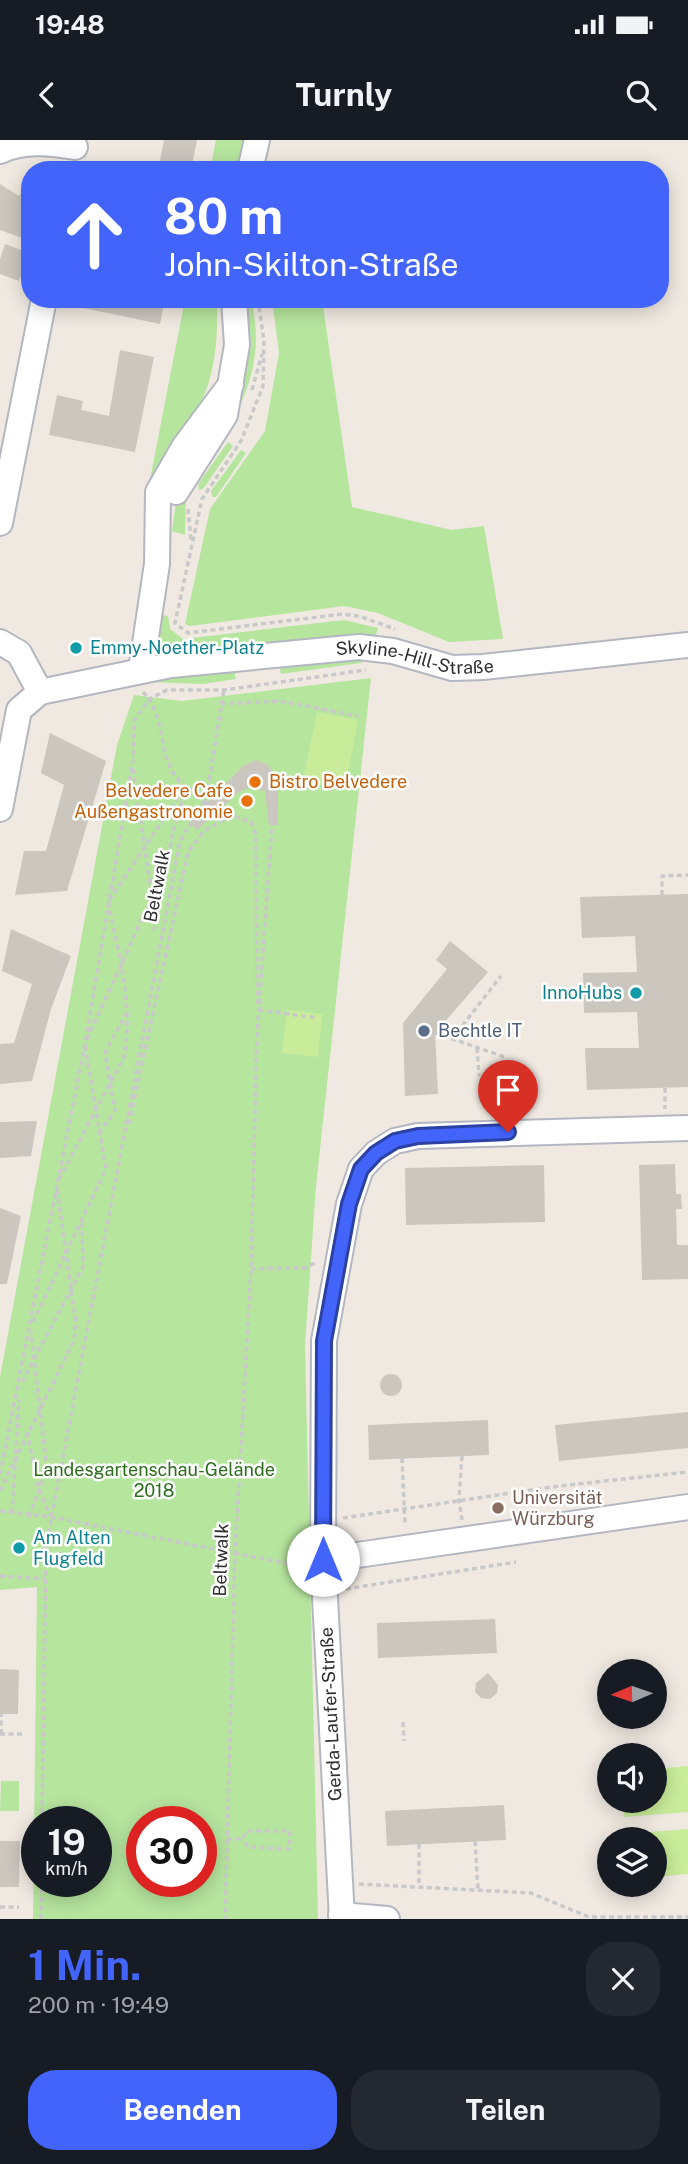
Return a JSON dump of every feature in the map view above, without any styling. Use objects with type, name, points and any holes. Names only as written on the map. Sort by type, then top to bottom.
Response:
[{"type":"street","points":[[252,161],[257,140]]},
{"type":"street","points":[[0,151],[10,145],[41,141],[74,152]]},
{"type":"street","points":[[0,523],[4,475],[42,308]]},
{"type":"street","points":[[141,670],[157,564],[158,523],[183,478],[225,415],[237,345],[235,308]]},
{"type":"street","points":[[0,642],[19,653],[40,692],[19,710],[0,809]]},
{"type":"street","name":"Skyline-Hill-Straße","points":[[40,692],[141,670],[332,650],[379,648],[452,668],[688,645]]},
{"type":"street","name":"Gerda-Laufer-Straße","points":[[341,1917],[323,1560],[324,1341],[349,1204],[361,1169],[376,1153],[395,1141],[433,1134],[688,1128]]},
{"type":"street","points":[[323,1560],[688,1507]]},
{"type":"street","points":[[341,1917],[387,1919]]},
{"type":"path","points":[[259,308],[264,341]]},
{"type":"path","points":[[191,543],[175,623],[188,633],[342,614],[373,620],[397,629]]},
{"type":"path","points":[[0,1474],[85,1044],[132,763],[134,721],[149,699],[167,690],[224,690],[364,672],[376,661],[379,648]]},
{"type":"path","points":[[149,699],[163,733],[171,769],[205,805],[224,690]]},
{"type":"path","points":[[221,704],[280,701],[358,716]]},
{"type":"path","points":[[29,1517],[47,1469],[36,1358],[30,1327],[106,1169],[85,1044],[152,897],[132,763]]},
{"type":"path","name":"Beltwalk","points":[[124,1143],[133,1076],[181,839],[237,778],[254,771],[264,775],[272,786],[270,869],[258,1010],[251,1269],[235,1553],[225,1919]]},
{"type":"path","points":[[0,1491],[16,1453],[74,1340],[76,1323],[57,1185],[124,1057],[128,1032],[121,969],[108,902],[186,785]]},
{"type":"path","points":[[154,931],[173,832],[186,785]]},
{"type":"path","points":[[214,815],[219,820]]},
{"type":"path","name":"Beltwalk","points":[[43,1806],[46,1546],[51,1517],[124,1143],[188,852],[197,838],[219,820],[231,815],[239,816],[254,827],[257,1035]]},
{"type":"path","points":[[662,895],[662,876],[688,875]]},
{"type":"path","points":[[452,1039],[501,976]]},
{"type":"path","points":[[258,1010],[318,1018]]},
{"type":"path","points":[[99,1133],[115,1111],[105,1052],[126,1014]]},
{"type":"path","points":[[435,1032],[505,1058]]},
{"type":"path","points":[[477,1048],[479,1076]]},
{"type":"path","points":[[12,1513],[19,1387],[83,1266],[82,1220]]},
{"type":"path","points":[[251,1269],[304,1268]]},
{"type":"path","points":[[27,1432],[39,1490],[51,1517]]},
{"type":"path","points":[[461,1456],[459,1500],[464,1539]]},
{"type":"path","points":[[402,1458],[402,1510],[408,1547]]},
{"type":"path","points":[[344,1518],[459,1500],[688,1472]]},
{"type":"path","points":[[0,1511],[29,1517],[51,1517],[289,1564]]},
{"type":"path","points":[[344,1590],[516,1562]]},
{"type":"path","points":[[0,1576],[46,1578]]},
{"type":"path","points":[[1,1714],[0,1734],[22,1734]]},
{"type":"path","points":[[403,1722],[404,1741]]},
{"type":"path","points":[[290,1830],[289,1849],[248,1847],[242,1839],[246,1831],[290,1830]]},
{"type":"path","points":[[227,1839],[242,1839]]},
{"type":"path","points":[[475,1841],[478,1890]]},
{"type":"path","points":[[419,1844],[419,1886]]},
{"type":"path","points":[[357,1884],[531,1893],[589,1917],[688,1917]]},
{"type":"path","points":[[41,1919],[42,1897]]},
{"type":"path","points":[[0,1907],[19,1907]]},
{"type":"green space","points":[[216,140],[244,140],[239,161],[212,161]]},
{"type":"green space","points":[[183,308],[217,308],[214,358],[202,402],[148,490]]},
{"type":"green space","points":[[246,308],[252,308],[256,334],[253,368],[243,400],[226,431],[246,366]]},
{"type":"green space","points":[[273,308],[323,308],[352,507],[452,530],[484,526],[503,639],[449,642],[378,613],[344,606],[190,626],[185,624],[210,509],[265,431],[279,353]]},
{"type":"green space","points":[[228,442],[233,446],[203,489],[199,490],[198,484]]},
{"type":"green space","points":[[241,450],[246,453],[216,497],[212,497],[211,491]]},
{"type":"green space","points":[[186,494],[185,535],[172,531],[177,495]]},
{"type":"green space","points":[[157,614],[168,616],[170,629],[183,639],[344,620],[378,628],[376,635],[349,634],[176,656],[158,641]]},
{"type":"green space","points":[[365,659],[361,663],[281,674],[279,663]]},
{"type":"green space","points":[[234,669],[236,679],[203,684],[149,682]]},
{"type":"green space","name":"Landesgartenschau-Gelände 2018","points":[[371,678],[316,1186],[305,1345],[318,1919],[33,1919],[33,1897],[112,1897],[112,1806],[34,1806],[37,1587],[0,1590],[0,1377],[117,745],[134,695],[182,701]]},
{"type":"green space","points":[[317,712],[358,720],[345,790],[303,780]]},
{"type":"green space","points":[[287,1010],[322,1014],[318,1057],[282,1053]]},
{"type":"green space","points":[[688,1766],[688,1812],[624,1817],[624,1813],[667,1813],[667,1768]]},
{"type":"green space","points":[[1,1781],[19,1781],[19,1811],[0,1811]]},
{"type":"green space","points":[[688,1829],[688,1874],[667,1876],[667,1831]]},
{"type":"building","points":[[164,140],[197,140],[193,161],[160,161]]},
{"type":"building","points":[[0,184],[19,196],[21,193],[21,238],[0,230]]},
{"type":"building","points":[[5,244],[21,250],[19,281],[0,274],[0,259]]},
{"type":"building","points":[[84,308],[163,308],[160,324]]},
{"type":"building","points":[[120,350],[154,357],[135,452],[49,435],[57,395],[83,401],[81,410],[109,416]]},
{"type":"building","points":[[50,733],[106,761],[67,891],[15,895],[24,851],[46,851],[64,785],[41,773]]},
{"type":"building","points":[[256,760],[268,765],[278,778],[278,825],[269,825],[265,791],[250,787],[239,792],[197,830],[189,821],[243,766]]},
{"type":"building","name":"InnoHubs","points":[[688,894],[688,1087],[587,1090],[585,1048],[639,1048],[637,1012],[584,1013],[583,973],[637,972],[635,936],[582,938],[580,897]]},
{"type":"building","points":[[11,929],[71,956],[51,1009],[32,1081],[0,1084],[0,1044],[14,1043],[32,984],[2,971]]},
{"type":"building","points":[[450,941],[488,972],[435,1033],[438,1094],[405,1096],[403,1023],[447,969],[436,960]]},
{"type":"building","points":[[37,1121],[31,1156],[0,1158],[0,1122]]},
{"type":"building","points":[[675,1164],[676,1194],[681,1194],[682,1209],[676,1209],[677,1245],[688,1245],[688,1279],[642,1280],[639,1165]]},
{"type":"building","points":[[544,1165],[545,1222],[406,1225],[405,1168]]},
{"type":"building","points":[[0,1208],[21,1216],[7,1284],[0,1284]]},
{"type":"building","points":[[391,1374],[399,1377],[402,1385],[399,1393],[391,1396],[383,1393],[380,1385],[383,1377]]},
{"type":"building","points":[[688,1412],[688,1448],[559,1461],[555,1425]]},
{"type":"building","points":[[488,1420],[489,1455],[369,1460],[368,1425]]},
{"type":"building","points":[[495,1619],[497,1653],[378,1658],[377,1623]]},
{"type":"building","points":[[0,1669],[19,1670],[18,1714],[0,1714]]},
{"type":"building","points":[[488,1673],[498,1685],[497,1693],[490,1699],[481,1698],[475,1692],[476,1683]]},
{"type":"building","points":[[504,1805],[506,1840],[387,1846],[385,1811]]},
{"type":"building","points":[[0,1841],[20,1841],[19,1887],[0,1887]]},
{"type":"place","name":"Emmy-Noether-Platz","points":[[76,648]]},
{"type":"place","name":"Bistro Belvedere","points":[[255,782]]},
{"type":"place","name":"Belvedere Cafe Außengastronomie","points":[[247,801]]},
{"type":"place","name":"InnoHubs","points":[[636,993]]},
{"type":"place","name":"Bechtle IT","points":[[424,1031]]},
{"type":"place","name":"Universität Würzburg","points":[[498,1508]]},
{"type":"place","name":"Am Alten Flugfeld","points":[[19,1548]]},
{"type":"route","points":[[323,1560],[324,1341],[349,1204],[361,1169],[376,1153],[395,1141],[433,1134],[508,1132]]}]
